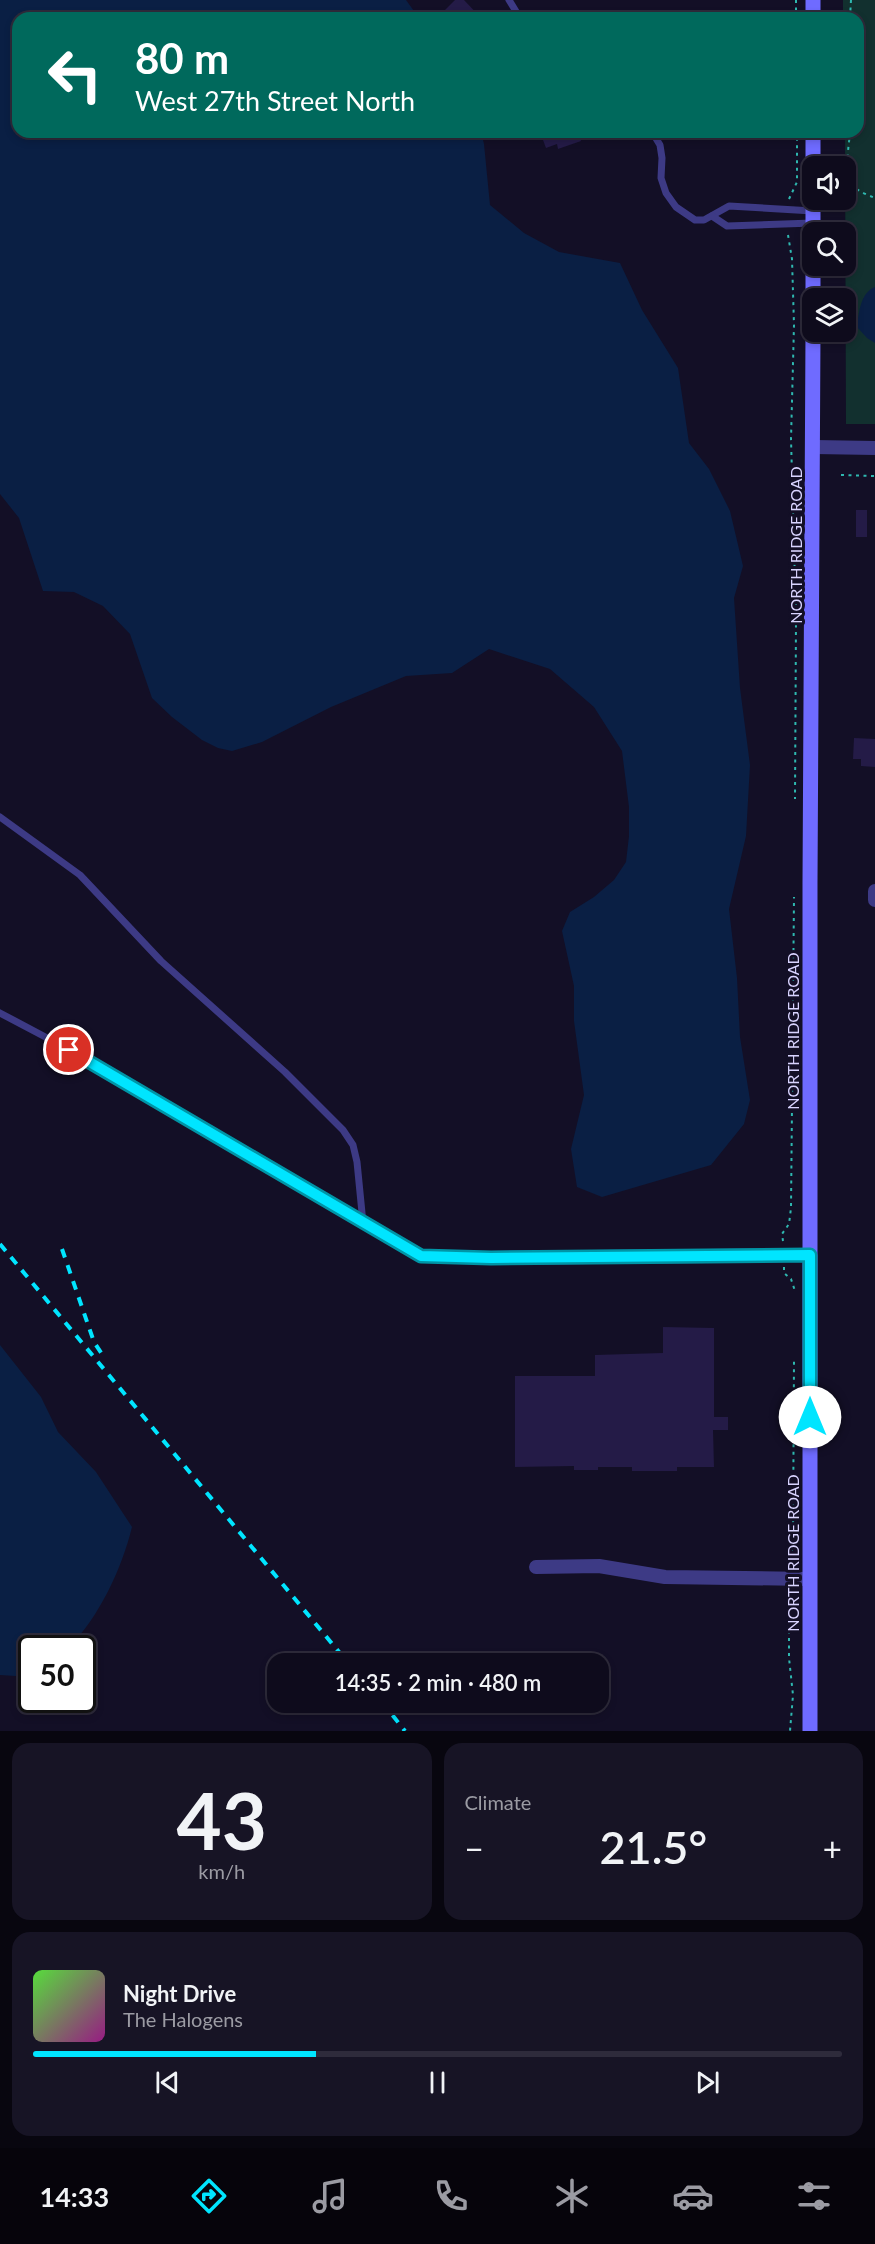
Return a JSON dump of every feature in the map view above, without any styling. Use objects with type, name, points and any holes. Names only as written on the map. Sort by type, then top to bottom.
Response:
[{"type":"main road","points":[[813,138],[813,156]]},
{"type":"main road","name":"NORTH RIDGE ROAD","points":[[810,1731],[810,884],[813,342]]},
{"type":"street","points":[[814,447],[875,448]]},
{"type":"street","points":[[875,891],[875,900]]},
{"type":"street","points":[[491,1258],[810,1255]]},
{"type":"street","points":[[536,1567],[598,1566],[665,1577],[809,1579]]},
{"type":"lane","points":[[656,138],[660,145],[662,158],[661,178],[669,199],[676,207],[695,220],[704,220],[729,207],[789,209],[813,216]]},
{"type":"lane","points":[[712,216],[728,226],[788,224],[813,216]]},
{"type":"lane","points":[[0,818],[80,875],[161,962],[285,1072],[343,1130],[353,1145],[357,1162],[363,1223]]},
{"type":"lane","points":[[0,1013],[51,1040],[421,1256],[491,1258]]},
{"type":"path","points":[[789,209],[789,198],[797,182],[797,138]]},
{"type":"path","points":[[850,138],[848,172],[851,184],[859,191],[875,198]]},
{"type":"path","points":[[788,224],[794,325],[791,439],[796,618],[795,805]]},
{"type":"path","points":[[841,476],[875,476]]},
{"type":"path","points":[[795,887],[791,1208],[789,1224],[782,1234],[784,1273],[791,1279],[795,1292]]},
{"type":"path","points":[[790,1731],[794,1695],[789,1658],[789,1579],[793,1540],[795,1351]]},
{"type":"green space","points":[[843,0],[875,0],[875,424],[846,424],[846,342],[856,342],[856,288],[846,288],[845,276],[856,276],[856,222],[845,222],[845,210],[856,210],[856,156],[845,156],[845,138],[864,138],[864,12],[843,12]]},
{"type":"water","points":[[0,0],[406,0],[415,12],[12,12],[12,138],[482,138],[490,205],[524,233],[559,252],[620,263],[642,310],[678,368],[689,443],[709,469],[730,511],[743,566],[734,598],[740,688],[750,765],[746,836],[729,909],[737,978],[740,1037],[750,1100],[744,1124],[711,1165],[602,1197],[577,1187],[571,1149],[584,1095],[574,1021],[574,986],[562,931],[570,912],[594,897],[614,880],[626,862],[629,836],[629,807],[622,751],[594,707],[550,669],[489,649],[452,673],[406,676],[331,707],[262,742],[232,751],[218,748],[202,740],[152,698],[130,634],[103,606],[74,592],[43,591],[19,518],[0,494]]},
{"type":"water","points":[[875,287],[875,343],[857,327],[863,299]]},
{"type":"water","points":[[0,1345],[41,1397],[58,1432],[96,1472],[132,1527],[108,1592],[80,1635],[18,1635],[18,1676],[0,1675]]},
{"type":"building","points":[[455,0],[464,0],[475,12],[445,12]]},
{"type":"building","points":[[542,138],[580,138],[581,141],[558,149],[557,144],[546,148]]},
{"type":"building","points":[[856,510],[867,510],[867,537],[856,537]]},
{"type":"building","points":[[854,738],[875,739],[875,767],[861,766],[861,759],[853,759]]},
{"type":"building","points":[[663,1327],[714,1328],[714,1417],[728,1417],[728,1430],[713,1430],[714,1467],[677,1467],[677,1471],[632,1471],[632,1467],[574,1470],[574,1466],[515,1467],[515,1376],[595,1376],[595,1355],[663,1353]]},
{"type":"railway","points":[[0,1244],[340,1653]]},
{"type":"railway","points":[[62,1249],[94,1342],[104,1357]]},
{"type":"railway","points":[[391,1713],[405,1731]]},
{"type":"route","points":[[69,1050],[421,1256],[491,1258],[810,1255],[810,1417]]}]
